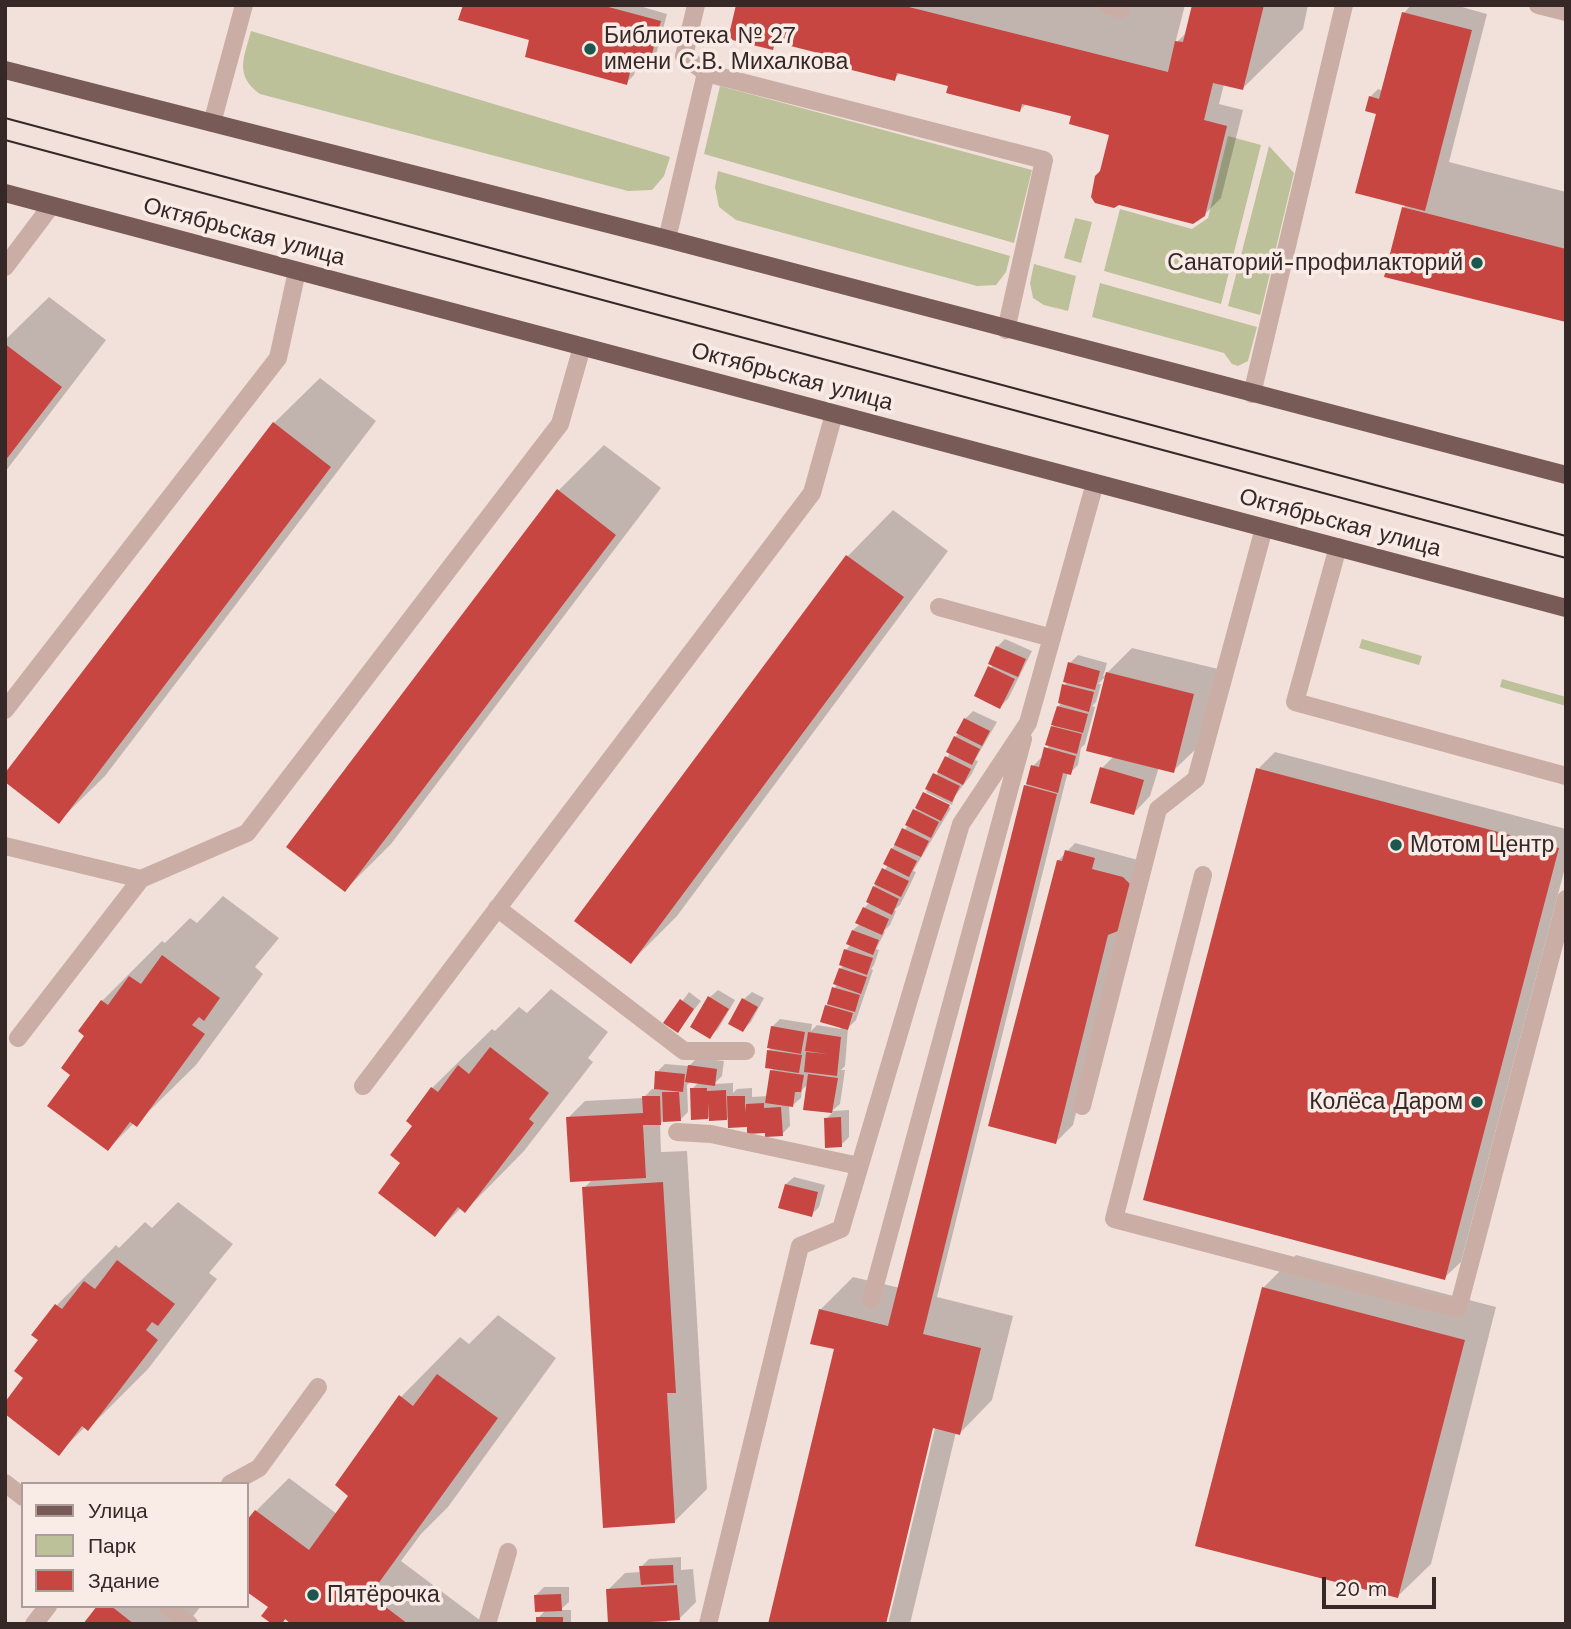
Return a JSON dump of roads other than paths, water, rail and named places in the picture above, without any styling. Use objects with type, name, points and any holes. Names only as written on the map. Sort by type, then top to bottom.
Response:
[{"type":"main road","points":[[5,70],[667,239],[1566,475]]},
{"type":"main road","name":"Октябрьская улица","points":[[5,193],[1566,608]]},
{"type":"lane","points":[[212,123],[244,5]]},
{"type":"lane","points":[[696,5],[684,56],[706,73],[1044,160],[1006,330]]},
{"type":"lane","points":[[1107,5],[1121,9],[1121,5]]},
{"type":"lane","points":[[1252,394],[1344,5]]},
{"type":"lane","points":[[1538,5],[1566,12]]},
{"type":"lane","points":[[667,239],[706,73]]},
{"type":"lane","points":[[5,267],[51,206]]},
{"type":"lane","points":[[5,710],[278,358],[297,271]]},
{"type":"lane","points":[[18,1038],[141,879],[247,833],[560,424],[582,347]]},
{"type":"lane","points":[[363,1086],[813,493],[834,414]]},
{"type":"lane","points":[[871,1300],[1095,483]]},
{"type":"lane","points":[[1082,1106],[1158,809],[1196,779],[1264,528]]},
{"type":"lane","points":[[1338,547],[1295,702],[1566,776]]},
{"type":"lane","points":[[939,607],[1052,638]]},
{"type":"lane","points":[[708,1624],[800,1245],[841,1228],[961,824],[1028,723]]},
{"type":"lane","points":[[5,846],[141,879]]},
{"type":"lane","points":[[1203,875],[1114,1219],[1458,1310],[1566,899]]},
{"type":"lane","points":[[497,908],[684,1051],[746,1051]]},
{"type":"lane","points":[[677,1132],[712,1134],[859,1166]]},
{"type":"lane","points":[[234,1482],[259,1468],[318,1387]]},
{"type":"lane","points":[[5,1483],[21,1495]]},
{"type":"lane","points":[[487,1624],[508,1552]]},
{"type":"lane","points":[[34,1624],[46,1608]]},
{"type":"lane","points":[[169,1608],[189,1624]]},
{"type":"tram line","points":[[5,118],[1566,536]]},
{"type":"tram line","points":[[5,140],[1566,558]]},
{"type":"place","name":"Библиотека № 27 имени С.В. Михалкова","points":[[590,49]]},
{"type":"place","name":"Санаторий-профилакторий","points":[[1477,263]]},
{"type":"place","name":"Мотом Центр","points":[[1396,845]]},
{"type":"place","name":"Колёса Даром","points":[[1477,1102]]},
{"type":"place","name":"Пятёрочка","points":[[313,1595]]}]
